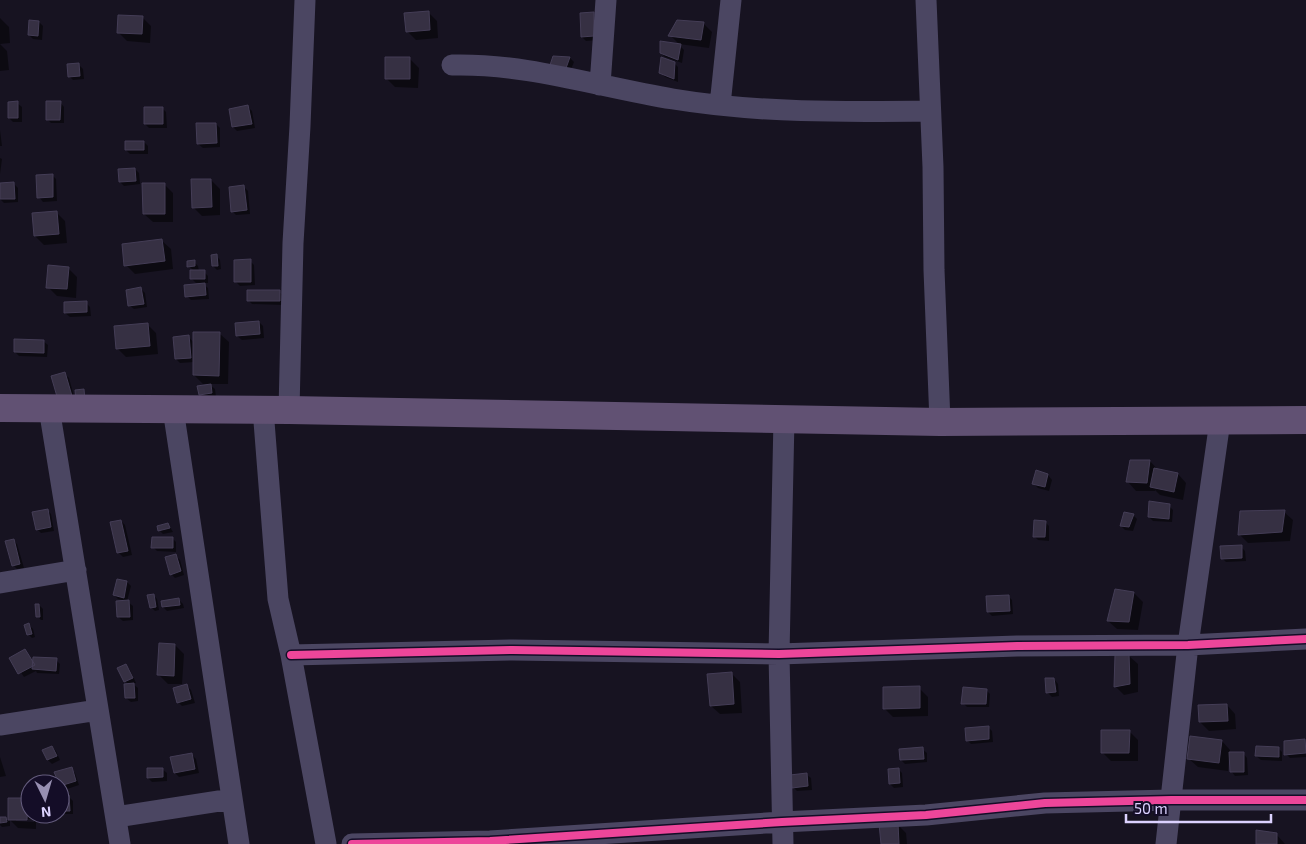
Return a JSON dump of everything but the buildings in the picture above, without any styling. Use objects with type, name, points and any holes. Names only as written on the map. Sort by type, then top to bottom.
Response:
[{"type":"main road","points":[[0,408],[276,409],[940,422],[1220,422],[1306,420]]},
{"type":"street","points":[[306,0],[292,243],[276,409],[276,582],[326,844]]},
{"type":"street","points":[[600,85],[606,0]]},
{"type":"street","points":[[720,105],[731,0]]},
{"type":"street","points":[[926,0],[940,422]]},
{"type":"street","points":[[452,65],[479,64],[510,67],[674,99],[720,105],[863,112],[930,111]]},
{"type":"street","points":[[49,408],[120,844]]},
{"type":"street","points":[[173,409],[239,844]]},
{"type":"street","points":[[783,844],[779,654],[784,418]]},
{"type":"street","points":[[1166,844],[1188,645],[1220,422]]},
{"type":"street","points":[[0,583],[76,570]]},
{"type":"street","points":[[290,654],[513,650],[779,654],[1017,646],[1188,645],[1306,639]]},
{"type":"street","points":[[0,726],[98,710]]},
{"type":"street","points":[[116,818],[232,799]]},
{"type":"street","points":[[352,844],[490,841],[782,822],[926,815],[1045,804],[1171,800],[1306,800]]},
{"type":"cycle path","points":[[291,655],[513,650],[779,654],[1017,646],[1188,645],[1306,639]]},
{"type":"cycle path","points":[[352,844],[490,841],[782,822],[926,815],[1045,803],[1171,800],[1306,800]]}]
